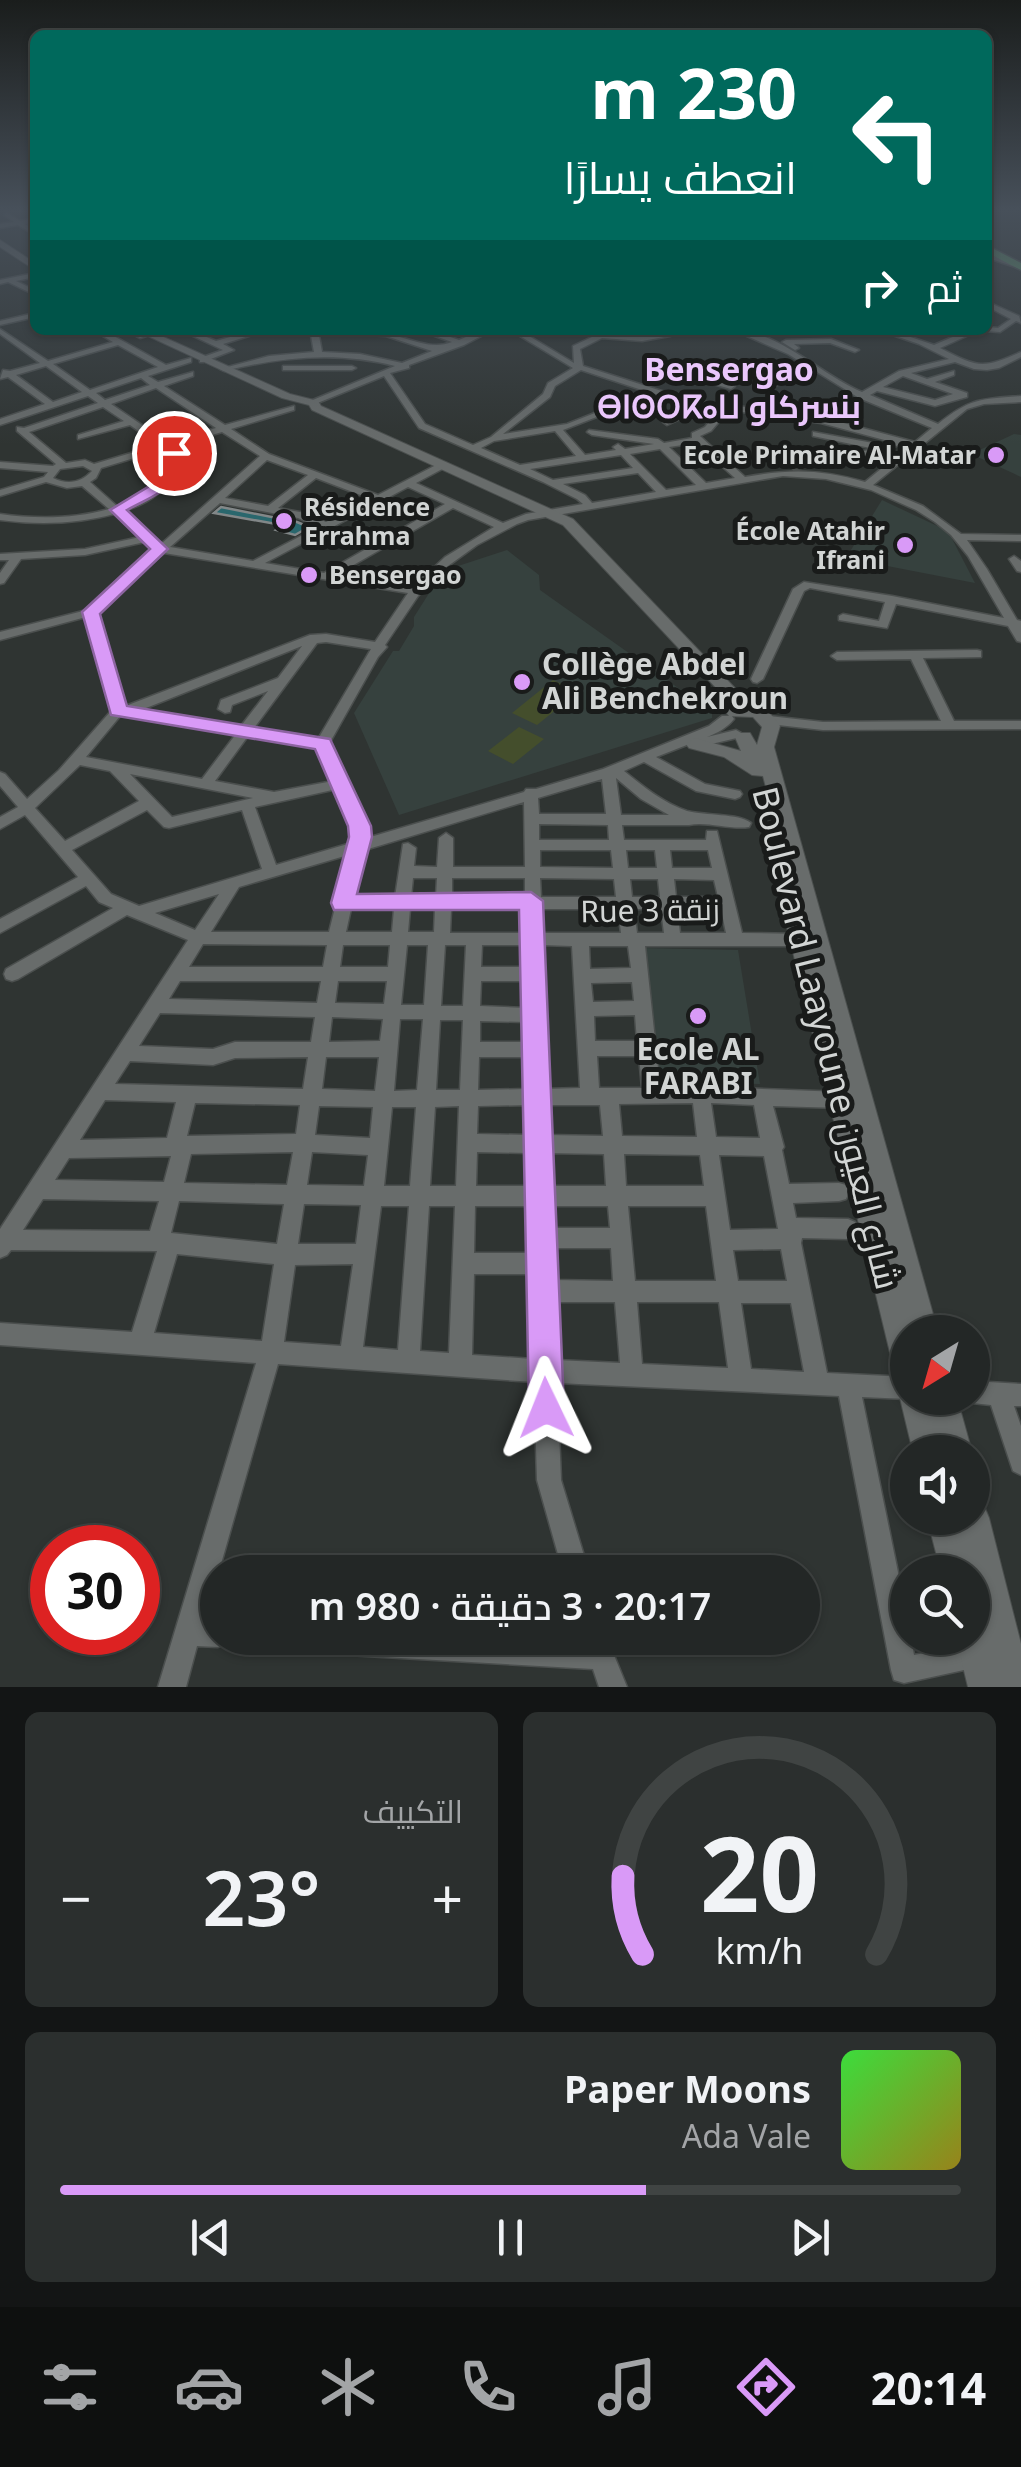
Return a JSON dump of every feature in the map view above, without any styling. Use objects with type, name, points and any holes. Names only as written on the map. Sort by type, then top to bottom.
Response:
[{"type":"street","points":[[992,306],[1018,320]]},
{"type":"street","points":[[0,323],[30,316]]},
{"type":"street","points":[[992,329],[1000,330],[1018,320]]},
{"type":"street","points":[[0,332],[166,446],[176,461],[166,482],[118,510],[55,521],[0,517]]},
{"type":"street","points":[[104,335],[164,368]]},
{"type":"street","points":[[144,335],[188,360],[305,407]]},
{"type":"street","points":[[145,335],[544,514],[583,550],[751,732]]},
{"type":"street","points":[[195,335],[230,350],[203,360]]},
{"type":"street","points":[[215,344],[241,335]]},
{"type":"street","points":[[282,335],[284,356]]},
{"type":"street","points":[[316,335],[322,353],[320,366]]},
{"type":"street","points":[[391,335],[442,351]]},
{"type":"street","points":[[437,335],[461,343]]},
{"type":"street","points":[[0,493],[54,471],[86,463],[96,467],[305,407],[478,335]]},
{"type":"street","points":[[523,335],[579,368],[689,402],[822,420],[916,445]]},
{"type":"street","points":[[597,335],[644,340],[662,335]]},
{"type":"street","points":[[751,335],[775,344],[862,396],[938,427]]},
{"type":"street","points":[[903,335],[953,360],[991,368],[1021,354]]},
{"type":"street","points":[[933,348],[964,335]]},
{"type":"street","points":[[579,368],[576,348],[600,336]]},
{"type":"street","points":[[775,344],[831,341],[855,350]]},
{"type":"street","points":[[786,342],[849,379],[839,382]]},
{"type":"street","points":[[3,373],[117,343]]},
{"type":"street","points":[[0,350],[19,345]]},
{"type":"street","points":[[352,355],[362,348]]},
{"type":"street","points":[[224,369],[284,356],[322,353],[406,366]]},
{"type":"street","points":[[3,418],[188,360]]},
{"type":"street","points":[[862,396],[902,373],[953,360]]},
{"type":"street","points":[[689,366],[688,374],[731,386],[689,402]]},
{"type":"street","points":[[286,368],[352,368]]},
{"type":"street","points":[[474,448],[492,439],[549,392],[551,385],[579,368]]},
{"type":"street","points":[[768,387],[819,369]]},
{"type":"street","points":[[3,373],[52,405]]},
{"type":"street","points":[[902,373],[983,401]]},
{"type":"street","points":[[927,382],[951,373]]},
{"type":"street","points":[[24,431],[190,374]]},
{"type":"street","points":[[387,374],[422,426],[552,483],[581,497],[590,506]]},
{"type":"street","points":[[141,375],[266,456],[377,498]]},
{"type":"street","points":[[876,388],[935,403],[961,394]]},
{"type":"street","points":[[492,439],[564,428],[655,392]]},
{"type":"street","points":[[871,486],[964,407],[983,401],[1021,400]]},
{"type":"street","points":[[871,486],[974,406],[1021,400]]},
{"type":"street","points":[[666,422],[703,405]]},
{"type":"street","points":[[725,409],[708,430],[695,435],[741,478],[809,472],[904,455]]},
{"type":"street","points":[[3,418],[24,431],[66,485],[84,482],[94,476],[96,467]]},
{"type":"street","points":[[81,436],[131,422]]},
{"type":"street","points":[[564,428],[651,440],[663,446],[704,488]]},
{"type":"street","points":[[564,428],[583,458]]},
{"type":"street","points":[[592,432],[608,439],[664,494]]},
{"type":"street","points":[[816,434],[886,448]]},
{"type":"street","points":[[520,468],[698,440]]},
{"type":"street","points":[[322,744],[416,591],[443,564],[502,526],[544,514],[704,488],[886,448],[901,441]]},
{"type":"street","points":[[0,636],[91,612],[266,456]]},
{"type":"street","points":[[0,465],[54,471]]},
{"type":"street","points":[[254,564],[439,467]]},
{"type":"street","points":[[552,483],[640,470]]},
{"type":"street","points":[[809,472],[871,486],[939,521],[959,538],[1017,624],[1021,638]]},
{"type":"street","points":[[271,508],[314,475]]},
{"type":"street","points":[[84,482],[148,538],[156,553]]},
{"type":"street","points":[[407,483],[502,526]]},
{"type":"street","points":[[218,499],[301,515],[323,526]]},
{"type":"street","points":[[326,576],[452,504]]},
{"type":"street","points":[[0,558],[106,548],[148,538]]},
{"type":"street","points":[[959,538],[1021,538]]},
{"type":"street","points":[[106,548],[254,564],[416,591]]},
{"type":"street","points":[[0,581],[16,558]]},
{"type":"street","points":[[757,679],[800,588],[831,586],[1017,624]]},
{"type":"street","points":[[843,618],[882,626],[892,600]]},
{"type":"street","points":[[91,612],[121,711]]},
{"type":"street","points":[[0,824],[27,810],[121,711],[132,705],[314,638],[382,647]]},
{"type":"street","points":[[206,783],[314,638]]},
{"type":"street","points":[[837,656],[977,654]]},
{"type":"street","points":[[914,655],[950,726]]},
{"type":"street","points":[[256,713],[223,707],[282,681]]},
{"type":"street","points":[[121,711],[322,744]]},
{"type":"street","points":[[12,974],[129,911],[612,771],[674,746],[751,732],[823,726],[1021,725]]},
{"type":"street","points":[[695,744],[730,752],[751,732]]},
{"type":"street","points":[[674,746],[751,732]]},
{"type":"street","name":"Boulevard Laayoune شارع العيون","points":[[751,732],[896,1315]]},
{"type":"street","name":"Boulevard Laayoune شارع العيون","points":[[751,732],[918,1315]]},
{"type":"street","points":[[172,1687],[271,1352],[284,1255],[322,1048],[336,939],[360,826],[322,744]]},
{"type":"street","points":[[644,757],[701,788],[736,794]]},
{"type":"street","points":[[77,760],[274,797]]},
{"type":"street","points":[[114,767],[163,819],[177,824],[274,797],[340,784]]},
{"type":"street","points":[[612,771],[614,819],[625,902],[641,975],[652,1096]]},
{"type":"street","points":[[612,771],[689,820]]},
{"type":"street","points":[[0,777],[106,898],[199,938]]},
{"type":"street","points":[[532,792],[531,901],[540,1098],[538,1194],[549,1480],[571,1555]]},
{"type":"street","points":[[60,850],[148,803]]},
{"type":"street","points":[[246,804],[272,872]]},
{"type":"street","points":[[653,819],[666,874],[673,941]]},
{"type":"street","points":[[531,820],[744,823]]},
{"type":"street","points":[[710,822],[735,938]]},
{"type":"street","points":[[408,1362],[425,1098],[447,872],[446,838]]},
{"type":"street","points":[[532,845],[714,845]]},
{"type":"street","points":[[351,1356],[379,1147],[408,848]]},
{"type":"street","points":[[407,872],[720,874]]},
{"type":"street","points":[[0,927],[88,878]]},
{"type":"street","points":[[3,1244],[234,883]]},
{"type":"street","points":[[343,903],[727,903]]},
{"type":"street","name":"Rue 3 زنقة","points":[[199,938],[801,940]]},
{"type":"street","points":[[460,1366],[474,939]]},
{"type":"street","points":[[580,940],[586,1049],[611,1144],[632,1376]]},
{"type":"street","points":[[176,974],[394,974]]},
{"type":"street","points":[[473,974],[534,974]]},
{"type":"street","points":[[582,976],[641,975]]},
{"type":"street","points":[[155,1006],[536,1015]]},
{"type":"street","points":[[584,1009],[644,1008]]},
{"type":"street","points":[[471,1048],[537,1050]]},
{"type":"street","points":[[586,1049],[648,1048]]},
{"type":"street","points":[[126,1053],[213,1056],[234,1050],[389,1050]]},
{"type":"street","points":[[100,1092],[382,1099],[701,1096],[842,1100]]},
{"type":"street","points":[[140,1342],[164,1242],[188,1093]]},
{"type":"street","points":[[701,1096],[742,1380]]},
{"type":"street","points":[[762,1097],[818,1382]]},
{"type":"street","points":[[64,1149],[304,1143],[379,1147]]},
{"type":"street","points":[[470,1144],[774,1147]]},
{"type":"street","points":[[38,1189],[170,1194],[715,1196]]},
{"type":"street","points":[[784,1194],[839,1192]]},
{"type":"street","points":[[722,1240],[848,1229]]},
{"type":"street","points":[[540,1238],[619,1238]]},
{"type":"street","points":[[3,1244],[164,1242],[284,1255],[363,1254]]},
{"type":"street","points":[[463,1263],[540,1264]]},
{"type":"street","points":[[542,1291],[801,1292]]},
{"type":"street","points":[[0,1334],[545,1372],[890,1387]]},
{"type":"street","points":[[848,1386],[899,1678],[996,1664],[975,1535]]},
{"type":"street","points":[[1010,1394],[1021,1463]]},
{"type":"street","points":[[188,1632],[200,1633]]},
{"type":"street","points":[[600,1655],[613,1687]]},
{"type":"shaded area","name":"Ecole Primaire Al-Matar","points":[[1014,434],[1021,435],[1021,477],[971,454]]},
{"type":"shaded area","name":"École Atahir Ifrani","points":[[882,500],[948,531],[975,583],[846,558]]},
{"type":"shaded area","name":"Collège Abdel Ali Benchekroun","points":[[507,550],[539,575],[540,590],[712,712],[712,718],[399,815],[354,713],[393,651],[399,651],[414,626],[414,617],[438,579],[458,566]]},
{"type":"shaded area","name":"Ecole AL FARABI","points":[[641,948],[738,950],[760,1084],[654,1082]]},
{"type":"green space","points":[[553,680],[578,692],[537,725],[512,713]]},
{"type":"green space","points":[[519,727],[544,739],[513,764],[488,751]]},
{"type":"building","points":[[221,507],[309,527],[295,535],[276,530],[282,525],[214,513]]},
{"type":"place","name":"Ecole Primaire Al-Matar","points":[[996,455]]},
{"type":"place","name":"Résidence Errahma","points":[[284,521]]},
{"type":"place","name":"École Atahir Ifrani","points":[[905,545]]},
{"type":"place","name":"Bensergao","points":[[309,575]]},
{"type":"place","name":"Collège Abdel Ali Benchekroun","points":[[522,682]]},
{"type":"place","name":"Ecole AL FARABI","points":[[698,1016]]},
{"type":"district","name":"Bensergao ⴱⵏⵙⵔⴽⴰⵡ بنسركاو","points":[[729,388]]},
{"type":"route","points":[[174,453],[174,471],[166,482],[155,492],[118,510],[160,549],[91,612],[118,710],[322,744],[360,826],[343,903],[531,901],[540,1098],[538,1194],[546,1408]]}]
